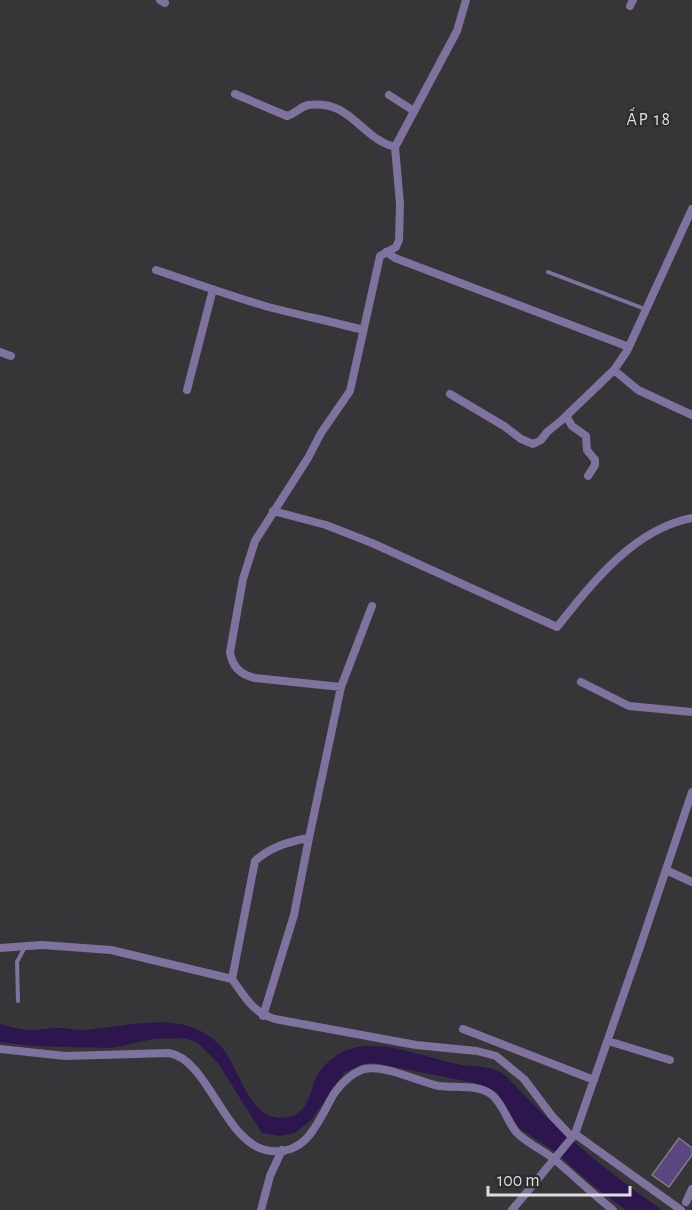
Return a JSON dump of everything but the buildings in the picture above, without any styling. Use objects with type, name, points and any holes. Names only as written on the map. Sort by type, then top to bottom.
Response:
[{"type":"street","points":[[341,687],[245,676],[231,661],[243,579],[255,541],[308,459],[321,433],[350,391],[380,256],[396,247],[399,240],[401,224],[396,147],[457,31],[466,0]]},
{"type":"street","points":[[236,94],[287,116],[305,106],[322,104],[333,106],[348,113],[384,143],[396,147]]},
{"type":"street","points":[[389,94],[414,111]]},
{"type":"street","points":[[450,394],[504,426],[521,439],[533,444],[541,440],[614,370],[629,347],[692,209]]},
{"type":"street","points":[[386,252],[395,258],[629,347]]},
{"type":"street","points":[[156,270],[299,315],[323,318],[363,330]]},
{"type":"street","points":[[187,390],[213,289]]},
{"type":"street","points":[[0,352],[11,356]]},
{"type":"street","points":[[614,370],[638,390],[692,416]]},
{"type":"street","points":[[566,416],[572,426],[586,436],[587,450],[596,460],[588,476]]},
{"type":"street","points":[[273,511],[326,525],[372,543],[557,627],[596,579],[634,546],[659,528],[692,518]]},
{"type":"street","points":[[263,1016],[294,915],[341,687],[372,606]]},
{"type":"street","points":[[581,682],[629,706],[692,712]]},
{"type":"street","points":[[512,1210],[573,1135],[608,1041],[692,792]]},
{"type":"street","points":[[232,980],[255,861],[263,854],[285,844],[309,838]]},
{"type":"street","points":[[666,870],[692,882]]},
{"type":"street","points":[[0,948],[42,945],[111,950],[232,980],[252,1007],[263,1016],[416,1045],[477,1051],[496,1056],[524,1079],[552,1116],[573,1135],[683,1206],[692,1189]]},
{"type":"street","points":[[463,1029],[594,1080]]},
{"type":"street","points":[[608,1041],[669,1060]]},
{"type":"street","points":[[0,1049],[65,1056],[178,1054],[190,1064],[236,1128],[252,1144],[272,1151],[291,1150],[303,1143],[320,1123],[332,1097],[347,1080],[365,1069],[373,1068],[438,1086],[477,1088],[493,1095],[516,1132],[554,1158],[613,1210]]},
{"type":"street","points":[[261,1210],[270,1176],[282,1150]]},
{"type":"lane","points":[[548,272],[646,309]]},
{"type":"lane","points":[[18,1001],[17,962],[26,946]]},
{"type":"shaded area","points":[[158,1023],[186,1026],[202,1032],[217,1043],[226,1053],[250,1098],[258,1108],[267,1115],[279,1118],[298,1113],[307,1103],[320,1071],[334,1057],[349,1049],[383,1046],[459,1064],[485,1067],[504,1074],[541,1112],[599,1163],[662,1210],[626,1210],[595,1187],[554,1151],[519,1128],[497,1092],[475,1083],[374,1063],[362,1064],[344,1073],[312,1119],[295,1133],[280,1136],[262,1133],[218,1063],[198,1043],[185,1038],[153,1039],[111,1048],[33,1046],[0,1042],[0,1024],[31,1030],[59,1028],[86,1030]]},
{"type":"district","name":"ẤP 18","points":[[649,120]]}]
